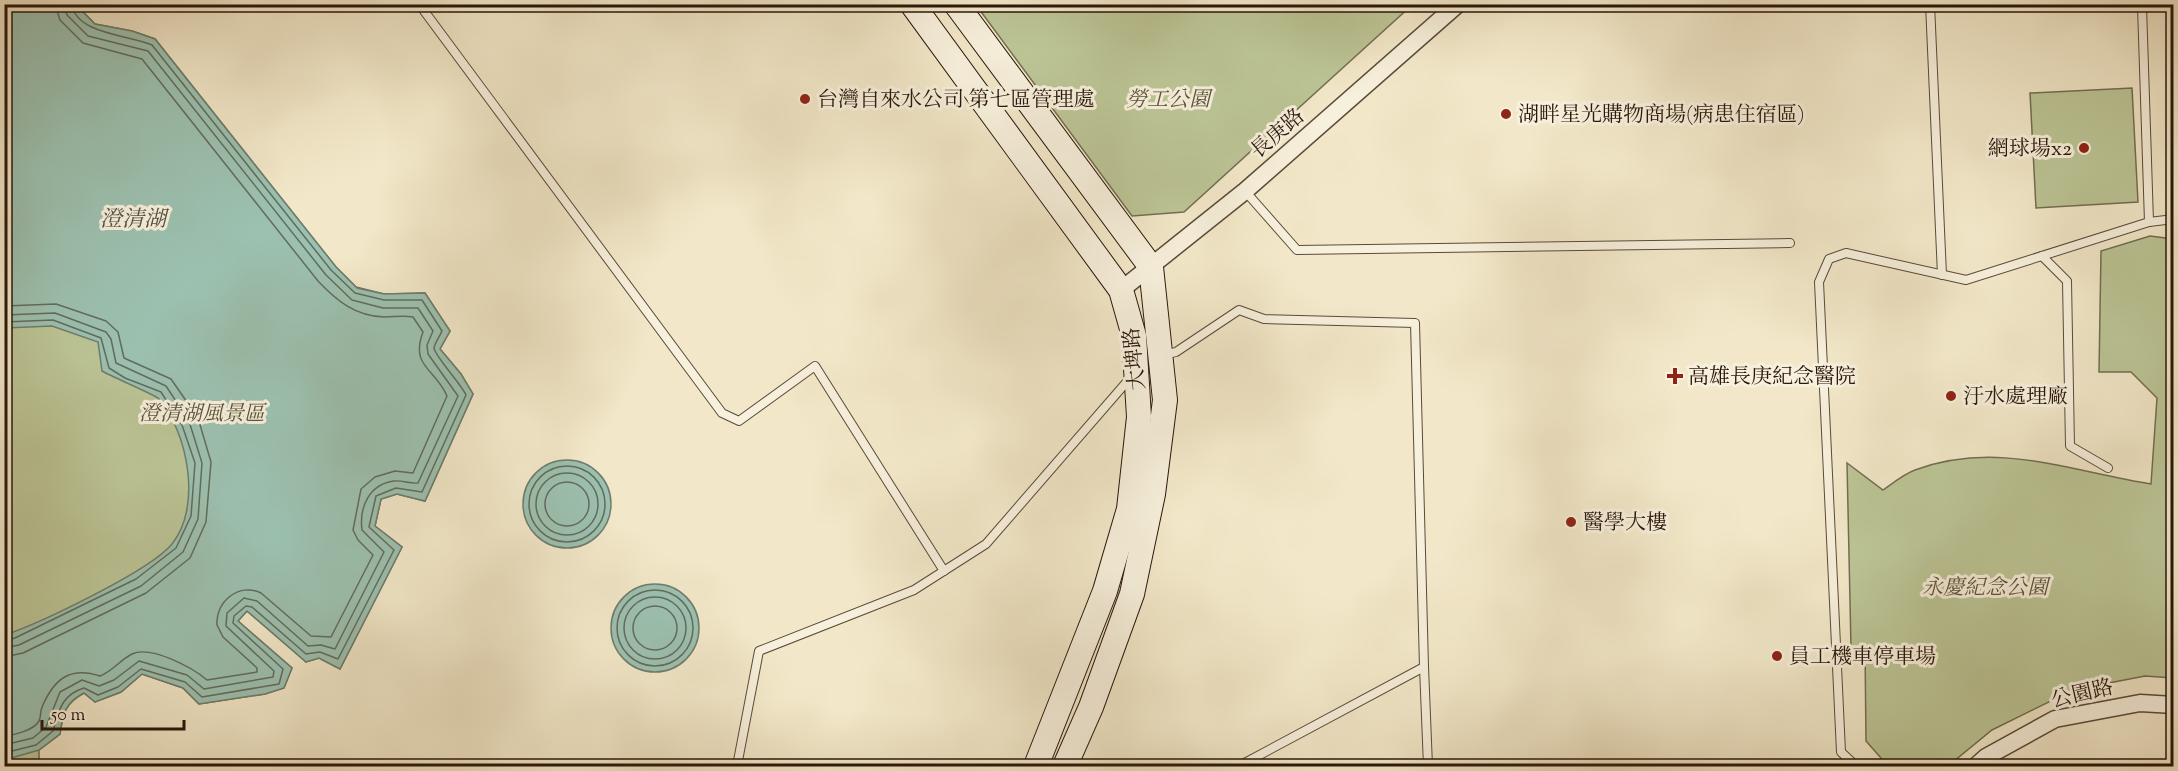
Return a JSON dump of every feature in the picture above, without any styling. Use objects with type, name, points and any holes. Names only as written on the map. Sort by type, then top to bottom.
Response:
[{"type":"main road","name":"大埤路","points":[[912,4],[1121,290],[1134,336],[1139,417],[1130,509],[1105,591],[1036,766]]},
{"type":"main road","name":"大埤路","points":[[956,4],[1151,267],[1166,400],[1152,494],[1132,594],[1091,707],[1065,766]]},
{"type":"street","name":"長庚路","points":[[1121,290],[1245,191],[1458,4]]},
{"type":"street","name":"公園路","points":[[1976,766],[1986,757],[2055,719],[2140,703],[2174,705]]},
{"type":"lane","points":[[419,4],[722,413],[739,421],[815,366],[944,571]]},
{"type":"lane","points":[[1930,4],[1942,275]]},
{"type":"lane","points":[[2142,6],[2149,222]]},
{"type":"lane","points":[[1245,191],[1297,249],[1790,243]]},
{"type":"lane","points":[[1856,766],[1841,752],[1819,282],[1829,259],[1846,253],[1966,280],[2149,222],[2174,219]]},
{"type":"lane","points":[[2042,256],[2067,281],[2070,446],[2108,468]]},
{"type":"lane","points":[[1162,355],[1176,352],[1239,310],[1264,319],[1415,323],[1428,766]]},
{"type":"lane","points":[[737,766],[759,651],[914,590],[986,544],[1137,371]]},
{"type":"lane","points":[[1239,766],[1424,667]]},
{"type":"green space","name":"澄清湖","points":[[4,5],[76,5],[95,24],[132,31],[155,39],[336,267],[356,287],[384,294],[425,293],[450,331],[440,349],[461,374],[473,394],[425,501],[397,494],[381,499],[375,526],[402,547],[340,669],[319,658],[306,662],[247,611],[238,621],[292,668],[284,688],[265,694],[199,704],[183,688],[142,674],[121,692],[95,702],[84,693],[73,701],[64,714],[60,734],[39,750],[39,766],[4,766]]},
{"type":"green space","name":"勞工公園","points":[[976,5],[1412,5],[1184,212],[1132,216]]},
{"type":"green space","name":"網球場x2","points":[[2132,88],[2138,202],[2036,208],[2030,93]]},
{"type":"green space","name":"永慶紀念公園","points":[[2150,236],[2173,239],[2173,678],[2145,676],[2073,690],[1992,730],[1948,766],[1888,766],[1866,741],[1865,647],[1851,647],[1847,463],[1883,490],[1915,470],[1945,461],[1975,458],[2033,461],[2151,484],[2157,398],[2131,372],[2099,372],[2101,251]]},
{"type":"water","name":"澄清湖","points":[[5,4],[76,5],[95,24],[132,31],[155,39],[336,267],[357,288],[384,294],[425,293],[450,331],[440,349],[461,374],[473,394],[425,501],[397,494],[381,499],[375,526],[402,547],[340,669],[319,658],[306,662],[247,611],[238,621],[292,668],[284,688],[265,694],[199,704],[183,688],[142,674],[121,692],[95,702],[84,693],[66,709],[60,734],[39,750],[8,759],[4,758],[5,635],[43,620],[93,595],[142,568],[160,555],[172,544],[181,529],[187,511],[189,491],[184,450],[169,413],[156,397],[102,371],[98,342],[52,326],[5,328]]},
{"type":"water","points":[[567,460],[592,467],[604,479],[611,504],[604,529],[592,541],[567,548],[542,541],[530,529],[523,504],[530,479],[542,467]]},
{"type":"water","points":[[646,584],[664,584],[680,591],[692,603],[699,619],[699,637],[692,653],[680,665],[664,672],[646,672],[630,665],[618,653],[611,637],[611,619],[618,603],[630,591]]},
{"type":"place","name":"台灣自來水公司 第七區管理處","points":[[805,99]]},
{"type":"place","name":"湖畔星光購物商場(病患住宿區)","points":[[1506,114]]},
{"type":"place","name":"網球場x2","points":[[2084,148]]},
{"type":"place","name":"高雄長庚紀念醫院","points":[[1675,376]]},
{"type":"place","name":"汙水處理廠","points":[[1951,396]]},
{"type":"place","name":"醫學大樓","points":[[1571,522]]},
{"type":"place","name":"員工機車停車場","points":[[1777,656]]},
{"type":"park label","name":"澄清湖風景區","points":[[202,413]]}]
